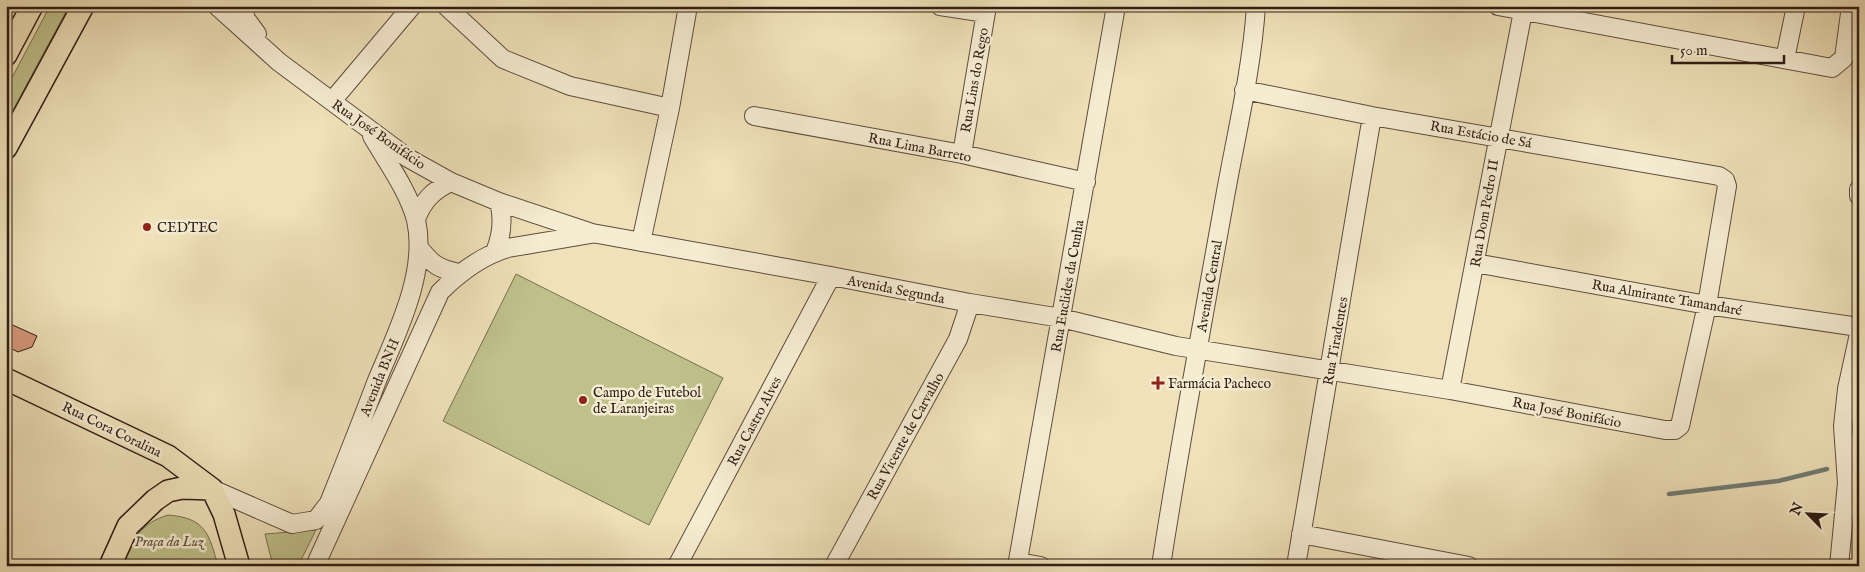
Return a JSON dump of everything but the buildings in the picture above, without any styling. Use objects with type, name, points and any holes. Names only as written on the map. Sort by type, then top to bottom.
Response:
[{"type":"main road","points":[[6,55],[32,6]]},
{"type":"main road","points":[[6,148],[83,6]]},
{"type":"main road","name":"Rua Cora Coralina","points":[[6,379],[168,456],[212,489]]},
{"type":"main road","points":[[110,566],[128,526],[155,500],[168,491],[182,488],[212,489],[224,514],[239,566]]},
{"type":"street","name":"Rua José Bonifácio","points":[[217,6],[279,62],[408,158],[451,182],[499,202],[592,234]]},
{"type":"street","points":[[242,6],[246,19],[279,62]]},
{"type":"street","points":[[332,101],[412,6]]},
{"type":"street","points":[[446,6],[503,59],[570,86],[670,108]]},
{"type":"street","points":[[641,242],[670,108],[688,6]]},
{"type":"street","points":[[940,6],[986,10]]},
{"type":"street","name":"Rua Euclides da Cunha","points":[[1017,564],[1116,6]]},
{"type":"street","name":"Avenida Central","points":[[1161,566],[1176,470],[1255,26],[1256,6]]},
{"type":"street","points":[[1498,6],[1524,9],[1832,68],[1838,65],[1844,58],[1851,6]]},
{"type":"street","points":[[1785,59],[1796,6]]},
{"type":"street","name":"Rua Dom Pedro II","points":[[1450,390],[1524,9]]},
{"type":"street","name":"Rua Lins do Rego","points":[[962,154],[986,10]]},
{"type":"street","name":"Rua Estácio de Sá","points":[[1244,90],[1372,116],[1718,176]]},
{"type":"street","name":"Rua Lima Barreto","points":[[754,116],[962,154],[1086,182]]},
{"type":"street","name":"Rua Tiradentes","points":[[1296,566],[1372,116]]},
{"type":"street","name":"Avenida BNH","points":[[212,489],[292,524],[316,520],[329,503],[403,316],[417,272],[420,249],[416,219],[406,194],[368,129]]},
{"type":"street","name":"Rua José Bonifácio","points":[[1198,350],[1450,390],[1664,430],[1675,430],[1680,426],[1707,305],[1727,186],[1725,180],[1718,176]]},
{"type":"street","points":[[416,219],[420,209],[429,197],[438,188],[451,182]]},
{"type":"street","points":[[1859,189],[1859,196]]},
{"type":"street","points":[[495,252],[501,237],[502,222],[499,202]]},
{"type":"street","name":"Avenida Segunda","points":[[592,234],[1061,318],[1198,350]]},
{"type":"street","name":"Avenida BNH","points":[[315,566],[440,292],[459,273],[495,252],[508,248],[592,234]]},
{"type":"street","points":[[420,249],[430,262],[438,268],[459,273]]},
{"type":"street","name":"Rua Almirante Tamandaré","points":[[1475,263],[1707,305],[1859,327]]},
{"type":"street","name":"Rua Castro Alves","points":[[677,566],[831,276]]},
{"type":"street","name":"Rua Vicente de Carvalho","points":[[834,566],[958,339],[970,303]]},
{"type":"street","points":[[1839,566],[1847,483],[1843,426],[1847,389],[1859,334]]},
{"type":"street","points":[[1301,534],[1469,566]]},
{"type":"street","points":[[1017,564],[1041,566]]},
{"type":"green space","points":[[50,6],[69,6],[6,123],[6,89]]},
{"type":"green space","name":"Campo de Futebol de Laranjeiras","points":[[516,274],[723,378],[649,525],[443,421]]},
{"type":"green space","name":"Praça da Luz","points":[[168,515],[191,520],[204,530],[212,545],[218,566],[121,566],[138,534],[150,523]]},
{"type":"green space","points":[[316,530],[298,566],[273,566],[265,534]]},
{"type":"waterway","points":[[1855,464],[1859,463]]},
{"type":"waterway","points":[[1669,494],[1778,481],[1827,469]]},
{"type":"place","name":"CEDTEC","points":[[147,227]]},
{"type":"place","name":"Farmácia Pacheco","points":[[1158,383]]},
{"type":"place","name":"Campo de Futebol de Laranjeiras","points":[[583,400]]}]
